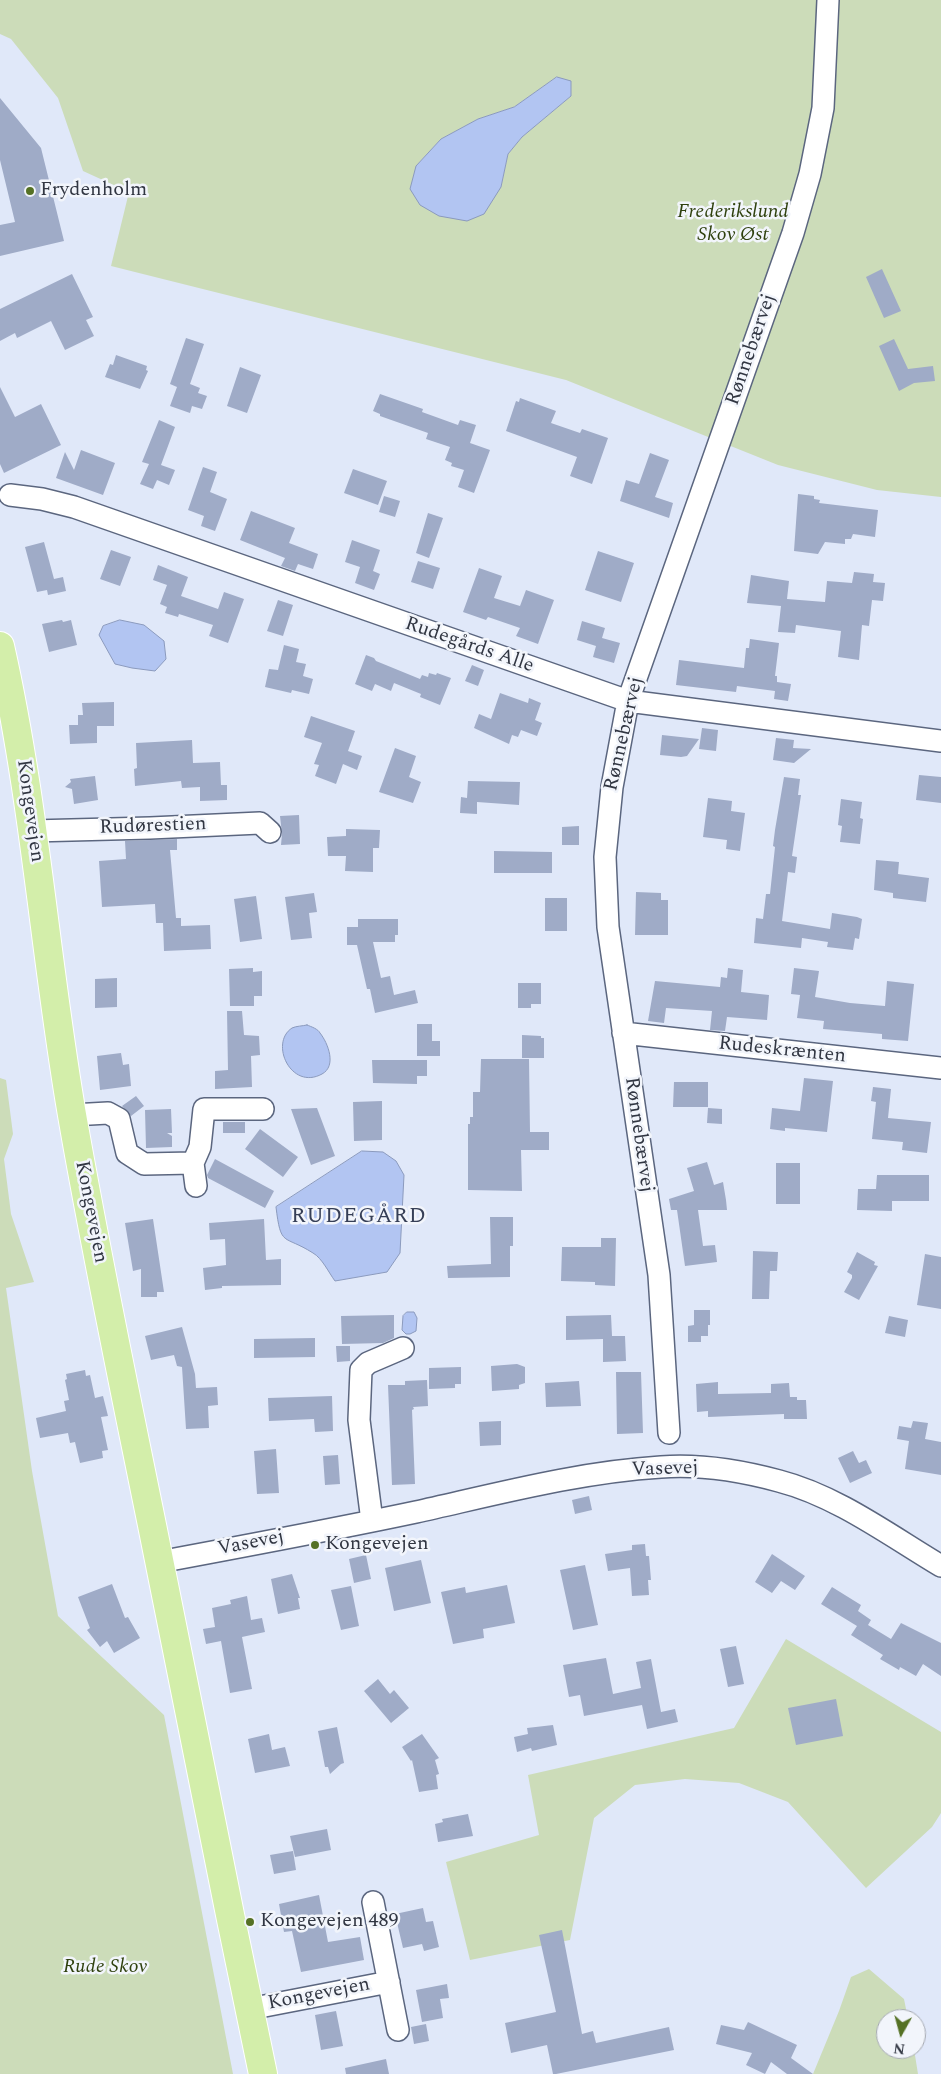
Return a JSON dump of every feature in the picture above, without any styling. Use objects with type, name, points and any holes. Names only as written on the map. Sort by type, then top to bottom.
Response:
[{"type":"main road","name":"Kongevejen","points":[[0,646],[12,702],[32,831],[57,1028],[72,1115],[159,1562],[263,2074]]},
{"type":"street","name":"Rønnebærvej","points":[[669,1434],[659,1275],[608,927],[606,857],[612,788],[628,702],[793,233],[810,174],[823,108],[828,0]]},
{"type":"street","name":"Rudegårds Alle","points":[[10,495],[74,507],[628,702],[941,741]]},
{"type":"street","name":"Rudørestien","points":[[32,831],[260,823],[270,832]]},
{"type":"street","name":"Rudeskrænten","points":[[623,1033],[941,1068]]},
{"type":"street","points":[[196,1186],[193,1163],[200,1147],[204,1109],[263,1109]]},
{"type":"street","points":[[72,1115],[108,1113],[118,1119],[128,1153],[144,1164],[193,1163]]},
{"type":"street","points":[[372,1521],[359,1420],[361,1370],[368,1363],[403,1348]]},
{"type":"street","name":"Vasevej","points":[[159,1562],[372,1521],[573,1478],[662,1466],[709,1468],[748,1474],[808,1490],[842,1507],[941,1566]]},
{"type":"street","name":"Kongevejen","points":[[373,1902],[398,2030]]},
{"type":"street","name":"Kongevejen","points":[[249,2009],[389,1982]]},
{"type":"green space","name":"Frederikslund Skov Øst","points":[[0,0],[941,0],[941,497],[877,490],[778,465],[566,380],[111,266],[129,192],[83,171],[58,98],[11,39],[0,34]],"holes":[[[557,77],[571,96],[522,137],[508,154],[501,187],[416,166],[441,139],[478,119],[514,107]]]},
{"type":"green space","name":"Rude Skov","points":[[0,1078],[6,1080],[13,1134],[4,1159],[11,1214],[34,1282],[6,1288],[32,1471],[58,1616],[164,1715],[233,2074],[0,2074]]},
{"type":"green space","points":[[786,1639],[941,1732],[941,1813],[932,1827],[866,1888],[788,1802],[739,1783],[685,1779],[635,1785],[594,1818],[570,1940],[470,1960],[446,1862],[539,1835],[528,1775],[734,1728]]},
{"type":"green space","points":[[869,1969],[904,1999],[906,2009],[876,2009],[876,2059],[916,2059],[918,2074],[813,2074],[851,1977]]},
{"type":"water","points":[[557,77],[571,81],[571,96],[522,137],[508,154],[501,187],[484,214],[467,221],[439,216],[420,205],[410,189],[416,166],[441,139],[478,119],[514,107]]},
{"type":"water","points":[[120,620],[144,625],[164,641],[166,659],[155,671],[115,664],[99,635],[103,626]]},
{"type":"water","points":[[307,1025],[318,1030],[330,1054],[327,1070],[311,1078],[301,1076],[293,1071],[283,1054],[285,1035],[292,1028]]},
{"type":"water","points":[[362,1151],[383,1152],[396,1161],[404,1175],[400,1253],[387,1272],[335,1281],[316,1255],[289,1241],[282,1235],[276,1207]]},
{"type":"water","points":[[407,1312],[414,1312],[417,1318],[416,1331],[410,1334],[406,1334],[402,1330],[403,1316]]},
{"type":"building","name":"Frydenholm","points":[[0,98],[41,148],[64,241],[0,256],[0,225],[15,222],[0,160]]},
{"type":"building","points":[[882,269],[901,311],[884,318],[866,277]]},
{"type":"building","points":[[72,274],[93,317],[86,320],[94,336],[65,350],[51,321],[17,338],[15,333],[0,341],[0,309]]},
{"type":"building","points":[[186,338],[204,344],[190,384],[200,388],[198,393],[207,396],[202,409],[192,406],[190,413],[170,406],[177,387],[170,384]]},
{"type":"building","points":[[894,339],[908,369],[933,366],[935,381],[914,383],[899,391],[879,346]]},
{"type":"building","points":[[116,355],[147,366],[146,370],[148,371],[140,389],[105,377],[110,364],[113,365]]},
{"type":"building","points":[[240,367],[261,375],[247,413],[227,406]]},
{"type":"building","points":[[0,387],[15,417],[41,404],[61,445],[4,473],[0,464]]},
{"type":"building","points":[[380,394],[423,409],[422,412],[458,425],[460,420],[476,425],[470,443],[490,450],[474,493],[458,487],[464,470],[451,466],[452,463],[445,460],[450,447],[426,439],[428,433],[380,416],[380,414],[373,411]]},
{"type":"building","points":[[520,398],[556,411],[551,423],[580,433],[582,429],[608,438],[592,484],[570,476],[577,457],[506,431],[516,401],[519,402]]},
{"type":"building","points":[[159,420],[175,427],[161,465],[175,470],[169,485],[157,480],[153,489],[140,484],[149,464],[142,462]]},
{"type":"building","points":[[81,450],[115,463],[103,495],[56,478],[65,452],[74,470]]},
{"type":"building","points":[[650,453],[669,460],[655,497],[673,503],[669,518],[620,501],[626,480],[639,484]]},
{"type":"building","points":[[203,467],[217,472],[210,492],[227,499],[215,531],[201,526],[204,516],[188,510]]},
{"type":"building","points":[[353,469],[387,481],[378,505],[344,493]]},
{"type":"building","points":[[798,494],[814,496],[814,499],[820,500],[819,503],[878,510],[875,537],[853,534],[851,539],[845,539],[845,544],[825,542],[818,554],[794,551]]},
{"type":"building","points":[[384,496],[400,501],[395,517],[379,512]]},
{"type":"building","points":[[251,511],[295,528],[289,543],[318,554],[313,569],[298,564],[295,571],[281,566],[285,558],[240,540]]},
{"type":"building","points":[[428,513],[443,518],[429,558],[416,553]]},
{"type":"building","points":[[352,540],[380,550],[373,571],[380,574],[374,590],[355,583],[360,567],[345,562]]},
{"type":"building","points":[[44,542],[54,579],[63,577],[66,591],[48,595],[47,590],[37,592],[25,547]]},
{"type":"building","points":[[111,550],[131,557],[120,586],[100,579]]},
{"type":"building","points":[[598,551],[634,563],[621,602],[585,590]]},
{"type":"building","points":[[418,561],[440,568],[433,589],[411,582]]},
{"type":"building","points":[[158,565],[188,577],[181,596],[218,609],[224,592],[244,599],[228,643],[209,636],[213,625],[179,614],[178,617],[165,613],[167,607],[160,604],[167,585],[153,580]]},
{"type":"building","points":[[479,568],[502,576],[494,598],[520,606],[526,590],[554,600],[538,644],[516,636],[520,628],[488,617],[486,620],[463,612]]},
{"type":"building","points":[[854,572],[874,574],[873,582],[885,583],[883,601],[872,600],[869,626],[862,625],[859,660],[838,657],[841,631],[796,625],[795,633],[778,632],[781,606],[747,603],[751,575],[789,581],[787,599],[825,602],[827,581],[852,583]]},
{"type":"building","points":[[278,600],[293,605],[283,636],[267,631]]},
{"type":"building","points":[[62,620],[63,622],[71,620],[77,645],[49,652],[42,624]]},
{"type":"building","points":[[582,621],[605,628],[602,638],[620,643],[614,663],[593,657],[596,646],[577,640]]},
{"type":"building","points":[[750,639],[779,643],[775,676],[777,676],[777,682],[791,684],[788,701],[774,699],[775,691],[737,686],[736,692],[676,685],[679,660],[744,668],[746,648],[749,648]]},
{"type":"building","points":[[284,645],[299,649],[296,662],[306,664],[303,676],[313,679],[309,694],[292,690],[291,693],[265,687],[269,669],[278,670]]},
{"type":"building","points":[[366,655],[420,679],[422,675],[428,677],[429,673],[436,675],[437,673],[451,678],[440,705],[420,697],[421,694],[394,683],[391,691],[375,684],[372,691],[355,684]]},
{"type":"building","points":[[472,665],[484,670],[478,686],[465,681]]},
{"type":"building","points":[[500,693],[528,703],[529,698],[541,703],[535,720],[542,723],[537,736],[521,730],[518,737],[512,735],[509,744],[474,728],[479,714],[491,719]]},
{"type":"building","points":[[114,702],[114,726],[97,726],[97,743],[70,744],[69,725],[78,725],[78,715],[83,715],[82,703]]},
{"type":"building","points":[[311,716],[355,731],[348,751],[362,756],[357,770],[343,764],[336,784],[315,776],[319,765],[314,764],[322,743],[304,737]]},
{"type":"building","points":[[702,728],[718,730],[716,751],[699,749]]},
{"type":"building","points":[[662,735],[699,739],[687,756],[660,755]]},
{"type":"building","points":[[776,738],[794,740],[793,748],[811,749],[794,763],[773,760]]},
{"type":"building","points":[[192,740],[193,763],[220,762],[221,785],[227,785],[227,800],[200,801],[200,787],[182,788],[181,781],[135,786],[134,769],[137,768],[136,743]]},
{"type":"building","points":[[395,748],[416,756],[409,777],[421,782],[413,803],[379,792]]},
{"type":"building","points":[[919,775],[941,777],[941,803],[916,800]]},
{"type":"building","points":[[95,776],[98,800],[74,804],[72,789],[65,787],[71,782],[70,779]]},
{"type":"building","points":[[784,777],[800,779],[798,795],[801,795],[792,856],[797,857],[795,873],[788,872],[782,921],[830,929],[832,913],[862,919],[859,939],[855,938],[853,950],[827,947],[828,942],[802,938],[801,948],[754,943],[756,918],[763,919],[766,894],[770,894],[775,847],[773,846]]},
{"type":"building","points":[[468,781],[520,782],[519,805],[477,802],[477,814],[460,813],[461,797],[467,798]]},
{"type":"building","points":[[708,798],[732,801],[731,811],[745,813],[740,851],[726,849],[727,840],[703,837]]},
{"type":"building","points":[[841,799],[862,802],[860,818],[863,819],[860,844],[840,842],[842,826],[838,825]]},
{"type":"building","points":[[299,815],[300,844],[281,845],[280,816]]},
{"type":"building","points":[[579,826],[579,845],[562,845],[562,827]]},
{"type":"building","points":[[346,829],[380,830],[379,848],[373,848],[373,872],[345,871],[346,856],[328,856],[327,837],[346,836]]},
{"type":"building","points":[[177,839],[177,850],[170,850],[176,918],[181,918],[181,926],[210,925],[211,949],[164,951],[163,923],[156,923],[155,904],[102,907],[99,861],[126,859],[125,841]]},
{"type":"building","points":[[494,851],[552,852],[552,873],[494,873]]},
{"type":"building","points":[[876,860],[899,862],[898,874],[929,878],[926,902],[893,898],[893,893],[874,890]]},
{"type":"building","points":[[636,892],[661,893],[661,900],[668,900],[668,935],[635,935]]},
{"type":"building","points":[[314,893],[317,912],[309,913],[312,938],[291,940],[285,897]]},
{"type":"building","points":[[256,896],[262,939],[240,942],[234,899]]},
{"type":"building","points":[[545,898],[567,898],[567,931],[545,931]]},
{"type":"building","points":[[358,919],[398,919],[398,935],[395,935],[395,942],[373,942],[381,978],[390,976],[394,995],[415,990],[418,1003],[375,1013],[370,989],[367,989],[357,945],[347,945],[347,927],[358,927]]},
{"type":"building","points":[[253,968],[253,972],[262,971],[262,996],[254,996],[254,1006],[230,1006],[229,969]]},
{"type":"building","points":[[728,968],[743,970],[741,992],[769,995],[767,1020],[727,1017],[725,1031],[710,1030],[712,1011],[666,1008],[664,1023],[648,1021],[655,981],[720,987],[721,977],[727,978]]},
{"type":"building","points":[[794,968],[819,971],[815,997],[850,1003],[885,1006],[887,981],[914,984],[908,1041],[882,1039],[882,1034],[823,1029],[824,1021],[797,1018],[800,995],[791,994]]},
{"type":"building","points":[[117,978],[117,1007],[95,1008],[95,979]]},
{"type":"building","points":[[518,983],[541,983],[541,1004],[531,1004],[531,1008],[518,1008]]},
{"type":"building","points":[[227,1011],[242,1011],[244,1035],[259,1036],[260,1055],[251,1056],[252,1087],[215,1089],[215,1071],[228,1070]]},
{"type":"building","points":[[417,1024],[432,1024],[432,1041],[440,1041],[440,1056],[417,1056]]},
{"type":"building","points":[[522,1035],[541,1036],[541,1038],[544,1038],[544,1058],[522,1058]]},
{"type":"building","points":[[121,1053],[123,1065],[129,1064],[131,1086],[100,1090],[97,1056]]},
{"type":"building","points":[[481,1059],[529,1059],[530,1132],[549,1132],[549,1150],[521,1150],[522,1191],[468,1190],[468,1124],[470,1124],[470,1117],[473,1117],[473,1092],[480,1092]]},
{"type":"building","points":[[372,1060],[427,1060],[427,1076],[417,1076],[417,1084],[373,1083]]},
{"type":"building","points":[[804,1078],[833,1081],[827,1132],[785,1128],[785,1131],[770,1129],[772,1108],[800,1111]]},
{"type":"building","points":[[674,1082],[708,1082],[708,1107],[673,1107]]},
{"type":"building","points":[[873,1087],[891,1089],[888,1118],[931,1122],[927,1153],[902,1150],[903,1142],[872,1139],[876,1102],[871,1101]]},
{"type":"building","points":[[136,1096],[144,1106],[131,1116],[122,1106]]},
{"type":"building","points":[[382,1101],[382,1140],[354,1141],[353,1102]]},
{"type":"building","points":[[317,1108],[335,1156],[311,1165],[291,1109]]},
{"type":"building","points":[[708,1108],[722,1109],[722,1124],[707,1123]]},
{"type":"building","points":[[171,1109],[172,1133],[167,1133],[172,1136],[172,1147],[146,1148],[145,1110]]},
{"type":"building","points":[[223,1122],[245,1122],[245,1133],[223,1133]]},
{"type":"building","points":[[260,1129],[298,1157],[283,1177],[245,1149]]},
{"type":"building","points":[[215,1159],[274,1191],[265,1208],[208,1178],[207,1175]]},
{"type":"building","points":[[707,1162],[714,1185],[723,1182],[727,1210],[698,1210],[703,1246],[715,1245],[717,1262],[685,1266],[677,1210],[671,1210],[669,1199],[694,1191],[687,1168]]},
{"type":"building","points":[[776,1163],[800,1163],[800,1204],[776,1204]]},
{"type":"building","points":[[877,1175],[929,1175],[929,1201],[892,1201],[892,1211],[857,1210],[858,1189],[876,1189]]},
{"type":"building","points":[[490,1217],[513,1217],[513,1246],[510,1246],[510,1277],[448,1278],[447,1266],[491,1264]]},
{"type":"building","points":[[153,1219],[164,1292],[157,1292],[157,1297],[141,1297],[141,1269],[133,1271],[125,1223]]},
{"type":"building","points":[[264,1219],[266,1260],[281,1259],[281,1285],[222,1286],[222,1288],[205,1290],[203,1268],[226,1265],[225,1239],[210,1240],[209,1223]]},
{"type":"building","points":[[601,1238],[616,1238],[615,1286],[595,1285],[595,1282],[561,1281],[562,1247],[601,1247]]},
{"type":"building","points":[[753,1251],[778,1252],[777,1271],[770,1271],[769,1299],[752,1299]]},
{"type":"building","points":[[857,1252],[875,1262],[874,1265],[878,1266],[859,1300],[844,1292],[852,1278],[852,1275],[847,1272]]},
{"type":"building","points":[[925,1254],[941,1257],[941,1309],[917,1305]]},
{"type":"building","points":[[694,1310],[710,1310],[708,1336],[701,1336],[701,1342],[688,1342],[688,1326],[694,1325]]},
{"type":"building","points":[[394,1315],[394,1338],[383,1343],[342,1344],[341,1316]]},
{"type":"building","points":[[611,1315],[612,1336],[625,1336],[626,1361],[603,1362],[603,1339],[566,1340],[566,1316]]},
{"type":"building","points":[[889,1316],[908,1320],[905,1337],[885,1333]]},
{"type":"building","points":[[182,1327],[195,1374],[196,1388],[217,1387],[218,1405],[208,1406],[209,1428],[186,1429],[182,1367],[177,1366],[174,1355],[151,1360],[145,1336]]},
{"type":"building","points":[[315,1338],[315,1357],[254,1358],[254,1339]]},
{"type":"building","points":[[336,1346],[350,1346],[350,1361],[337,1362]]},
{"type":"building","points":[[517,1364],[525,1367],[525,1383],[519,1385],[519,1389],[492,1391],[491,1366]]},
{"type":"building","points":[[461,1367],[461,1384],[455,1384],[455,1388],[429,1389],[429,1368]]},
{"type":"building","points":[[85,1370],[86,1376],[90,1375],[95,1398],[103,1396],[108,1416],[101,1417],[108,1450],[102,1451],[103,1458],[80,1463],[75,1442],[70,1443],[68,1433],[40,1438],[36,1418],[66,1411],[64,1401],[69,1400],[65,1380],[67,1379],[66,1374]]},
{"type":"building","points":[[616,1372],[641,1372],[643,1433],[617,1434]]},
{"type":"building","points":[[427,1380],[428,1406],[413,1407],[414,1409],[412,1410],[415,1484],[392,1485],[388,1385],[405,1385],[405,1381]]},
{"type":"building","points":[[579,1381],[581,1406],[546,1407],[545,1383]]},
{"type":"building","points":[[718,1382],[718,1394],[771,1393],[771,1384],[789,1383],[790,1397],[797,1397],[797,1400],[806,1400],[807,1419],[784,1419],[784,1414],[708,1417],[708,1411],[697,1412],[696,1384]]},
{"type":"building","points":[[332,1396],[333,1431],[315,1432],[314,1419],[269,1421],[268,1398]]},
{"type":"building","points":[[501,1421],[501,1445],[480,1446],[479,1422]]},
{"type":"building","points":[[913,1421],[928,1423],[925,1439],[941,1442],[941,1475],[905,1469],[909,1441],[897,1439],[899,1426],[911,1428]]},
{"type":"building","points":[[276,1449],[279,1493],[257,1494],[254,1451]]},
{"type":"building","points":[[853,1451],[859,1463],[866,1460],[872,1473],[850,1483],[838,1458]]},
{"type":"building","points":[[338,1455],[340,1484],[325,1485],[323,1456]]},
{"type":"building","points":[[589,1496],[592,1510],[575,1514],[572,1500]]},
{"type":"building","points":[[645,1544],[646,1556],[649,1556],[651,1580],[648,1580],[649,1595],[632,1596],[630,1568],[608,1571],[605,1554],[632,1550],[632,1545]]},
{"type":"building","points":[[772,1554],[805,1576],[795,1590],[781,1581],[772,1593],[755,1582]]},
{"type":"building","points":[[366,1555],[371,1579],[354,1583],[349,1559]]},
{"type":"building","points":[[421,1560],[431,1603],[394,1611],[385,1568]]},
{"type":"building","points":[[585,1565],[598,1625],[573,1630],[560,1570]]},
{"type":"building","points":[[292,1574],[300,1598],[298,1598],[300,1609],[278,1614],[271,1579]]},
{"type":"building","points":[[112,1584],[125,1618],[128,1617],[140,1638],[114,1653],[107,1641],[100,1647],[87,1630],[90,1628],[78,1597]]},
{"type":"building","points":[[507,1585],[515,1623],[483,1629],[484,1638],[453,1644],[441,1592],[465,1587],[466,1593]]},
{"type":"building","points":[[351,1586],[359,1626],[341,1630],[331,1590]]},
{"type":"building","points":[[832,1587],[861,1605],[858,1611],[871,1620],[868,1625],[891,1639],[901,1623],[941,1643],[941,1676],[923,1664],[916,1676],[900,1667],[899,1670],[880,1659],[883,1655],[851,1635],[857,1626],[821,1604]]},
{"type":"building","points":[[247,1596],[251,1620],[262,1618],[265,1632],[242,1637],[252,1689],[230,1693],[221,1641],[206,1644],[203,1629],[215,1627],[212,1608],[231,1604],[230,1600]]},
{"type":"building","points":[[736,1646],[744,1684],[728,1687],[720,1649]]},
{"type":"building","points":[[606,1658],[613,1694],[641,1688],[636,1662],[651,1659],[661,1712],[675,1709],[678,1722],[647,1729],[642,1705],[584,1716],[580,1695],[569,1697],[563,1665]]},
{"type":"building","points":[[378,1679],[390,1694],[394,1690],[409,1708],[391,1723],[364,1691]]},
{"type":"building","points":[[836,1699],[843,1736],[796,1745],[788,1708]]},
{"type":"building","points":[[553,1725],[557,1745],[532,1751],[531,1748],[517,1752],[514,1737],[528,1734],[527,1728]]},
{"type":"building","points":[[337,1727],[344,1763],[330,1774],[328,1767],[325,1767],[318,1731]]},
{"type":"building","points":[[269,1734],[272,1750],[285,1747],[290,1766],[255,1773],[248,1739]]},
{"type":"building","points":[[422,1734],[439,1758],[435,1760],[439,1774],[436,1775],[438,1789],[419,1792],[412,1760],[402,1747]]},
{"type":"building","points":[[468,1814],[473,1836],[438,1842],[435,1824],[443,1822],[442,1819]]},
{"type":"building","points":[[327,1829],[331,1850],[295,1857],[290,1836]]},
{"type":"building","points":[[293,1851],[296,1870],[274,1874],[270,1855]]},
{"type":"building","points":[[319,1895],[328,1942],[360,1937],[364,1960],[301,1972],[292,1931],[284,1932],[279,1904]]},
{"type":"building","points":[[423,1908],[426,1922],[433,1921],[439,1947],[424,1951],[422,1944],[403,1948],[395,1914]]},
{"type":"building","points":[[562,1930],[582,2034],[593,2031],[596,2043],[669,2027],[674,2050],[556,2074],[553,2074],[547,2045],[511,2053],[505,2023],[556,2012],[539,1935]]},
{"type":"building","points":[[447,1984],[449,1998],[440,1999],[443,2018],[422,2022],[416,1990]]},
{"type":"building","points":[[336,2011],[343,2046],[321,2050],[315,2015]]},
{"type":"building","points":[[748,2022],[797,2045],[791,2058],[813,2074],[787,2074],[771,2062],[765,2074],[746,2065],[752,2053],[716,2044],[721,2025],[744,2030]]},
{"type":"building","points":[[426,2024],[429,2041],[414,2044],[411,2027]]},
{"type":"building","points":[[386,2059],[389,2074],[346,2074],[345,2068]]},
{"type":"place","name":"Frydenholm","points":[[30,191]]},
{"type":"place","name":"Kongevejen","points":[[315,1545]]},
{"type":"place","name":"Kongevejen 489","points":[[250,1922]]},
{"type":"district","name":"RUDEGÅRD","points":[[359,1218]]}]
